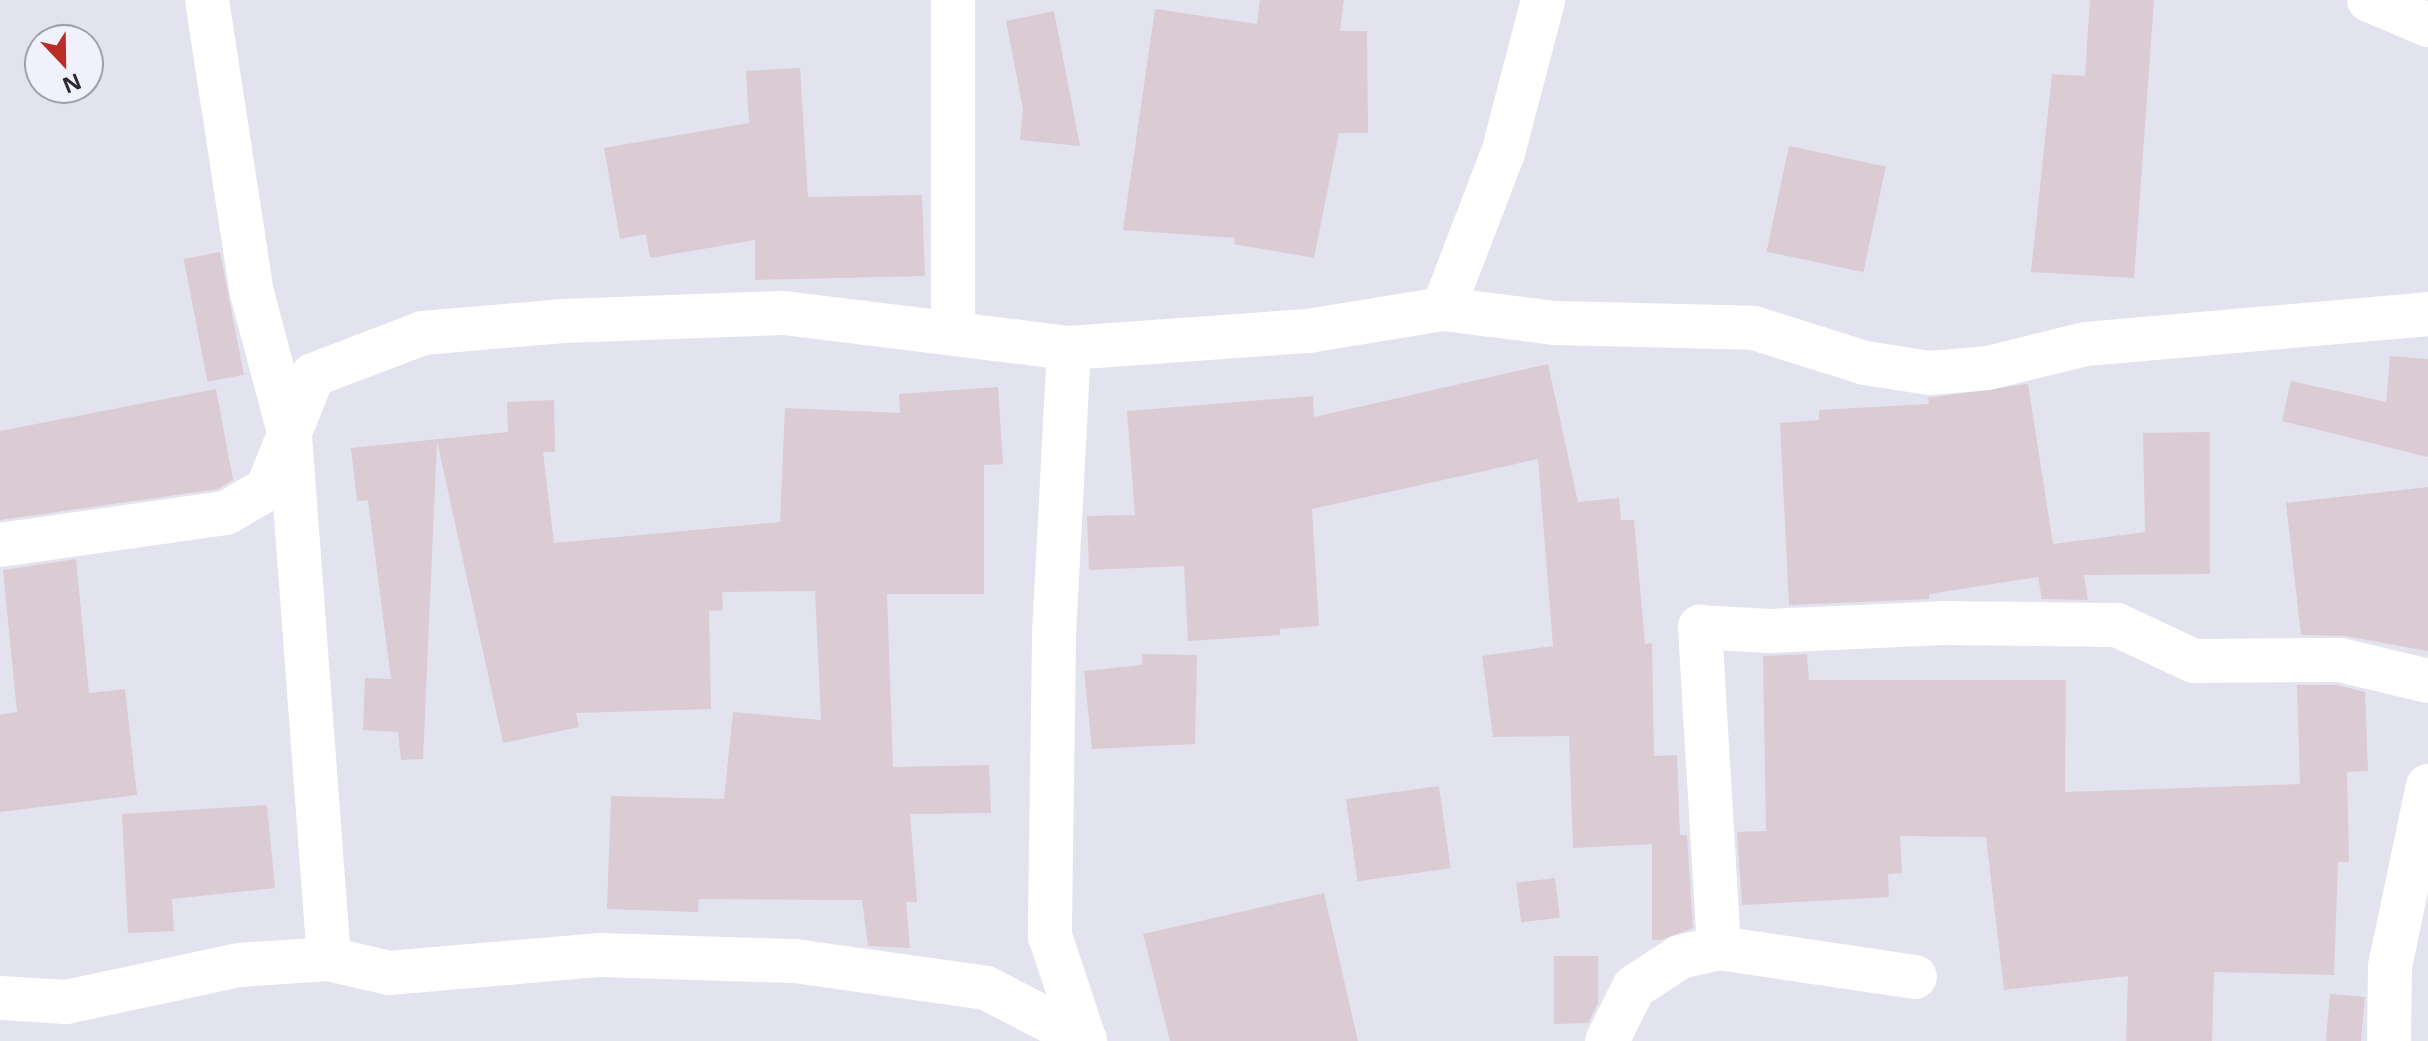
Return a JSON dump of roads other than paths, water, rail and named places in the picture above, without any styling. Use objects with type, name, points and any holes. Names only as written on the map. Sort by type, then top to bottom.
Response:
[{"type":"street","points":[[207,0],[252,293],[290,436],[329,959]]},
{"type":"street","points":[[953,0],[953,333]]},
{"type":"street","points":[[1443,309],[1503,153],[1543,0]]},
{"type":"street","points":[[2369,0],[2428,25]]},
{"type":"street","points":[[0,545],[226,513],[267,489],[313,375],[423,333],[563,321],[784,313],[1069,348],[1308,331],[1443,309],[1555,323],[1754,328],[1865,363],[1929,373],[1988,368],[2086,344],[2428,314]]},
{"type":"street","points":[[1069,348],[1054,638],[1050,936],[1085,1040]]},
{"type":"street","points":[[1719,948],[1700,627],[1769,631],[1943,623],[2117,625],[2194,661],[2340,660],[2428,681]]},
{"type":"street","points":[[2389,1041],[2390,966],[2428,786]]},
{"type":"street","points":[[999,994],[1050,936]]},
{"type":"street","points":[[1607,1041],[1634,987],[1680,957],[1719,948],[1915,977]]},
{"type":"street","points":[[0,998],[66,1002],[239,965],[329,959],[389,973],[600,955],[795,961],[999,994],[1085,1040]]}]
